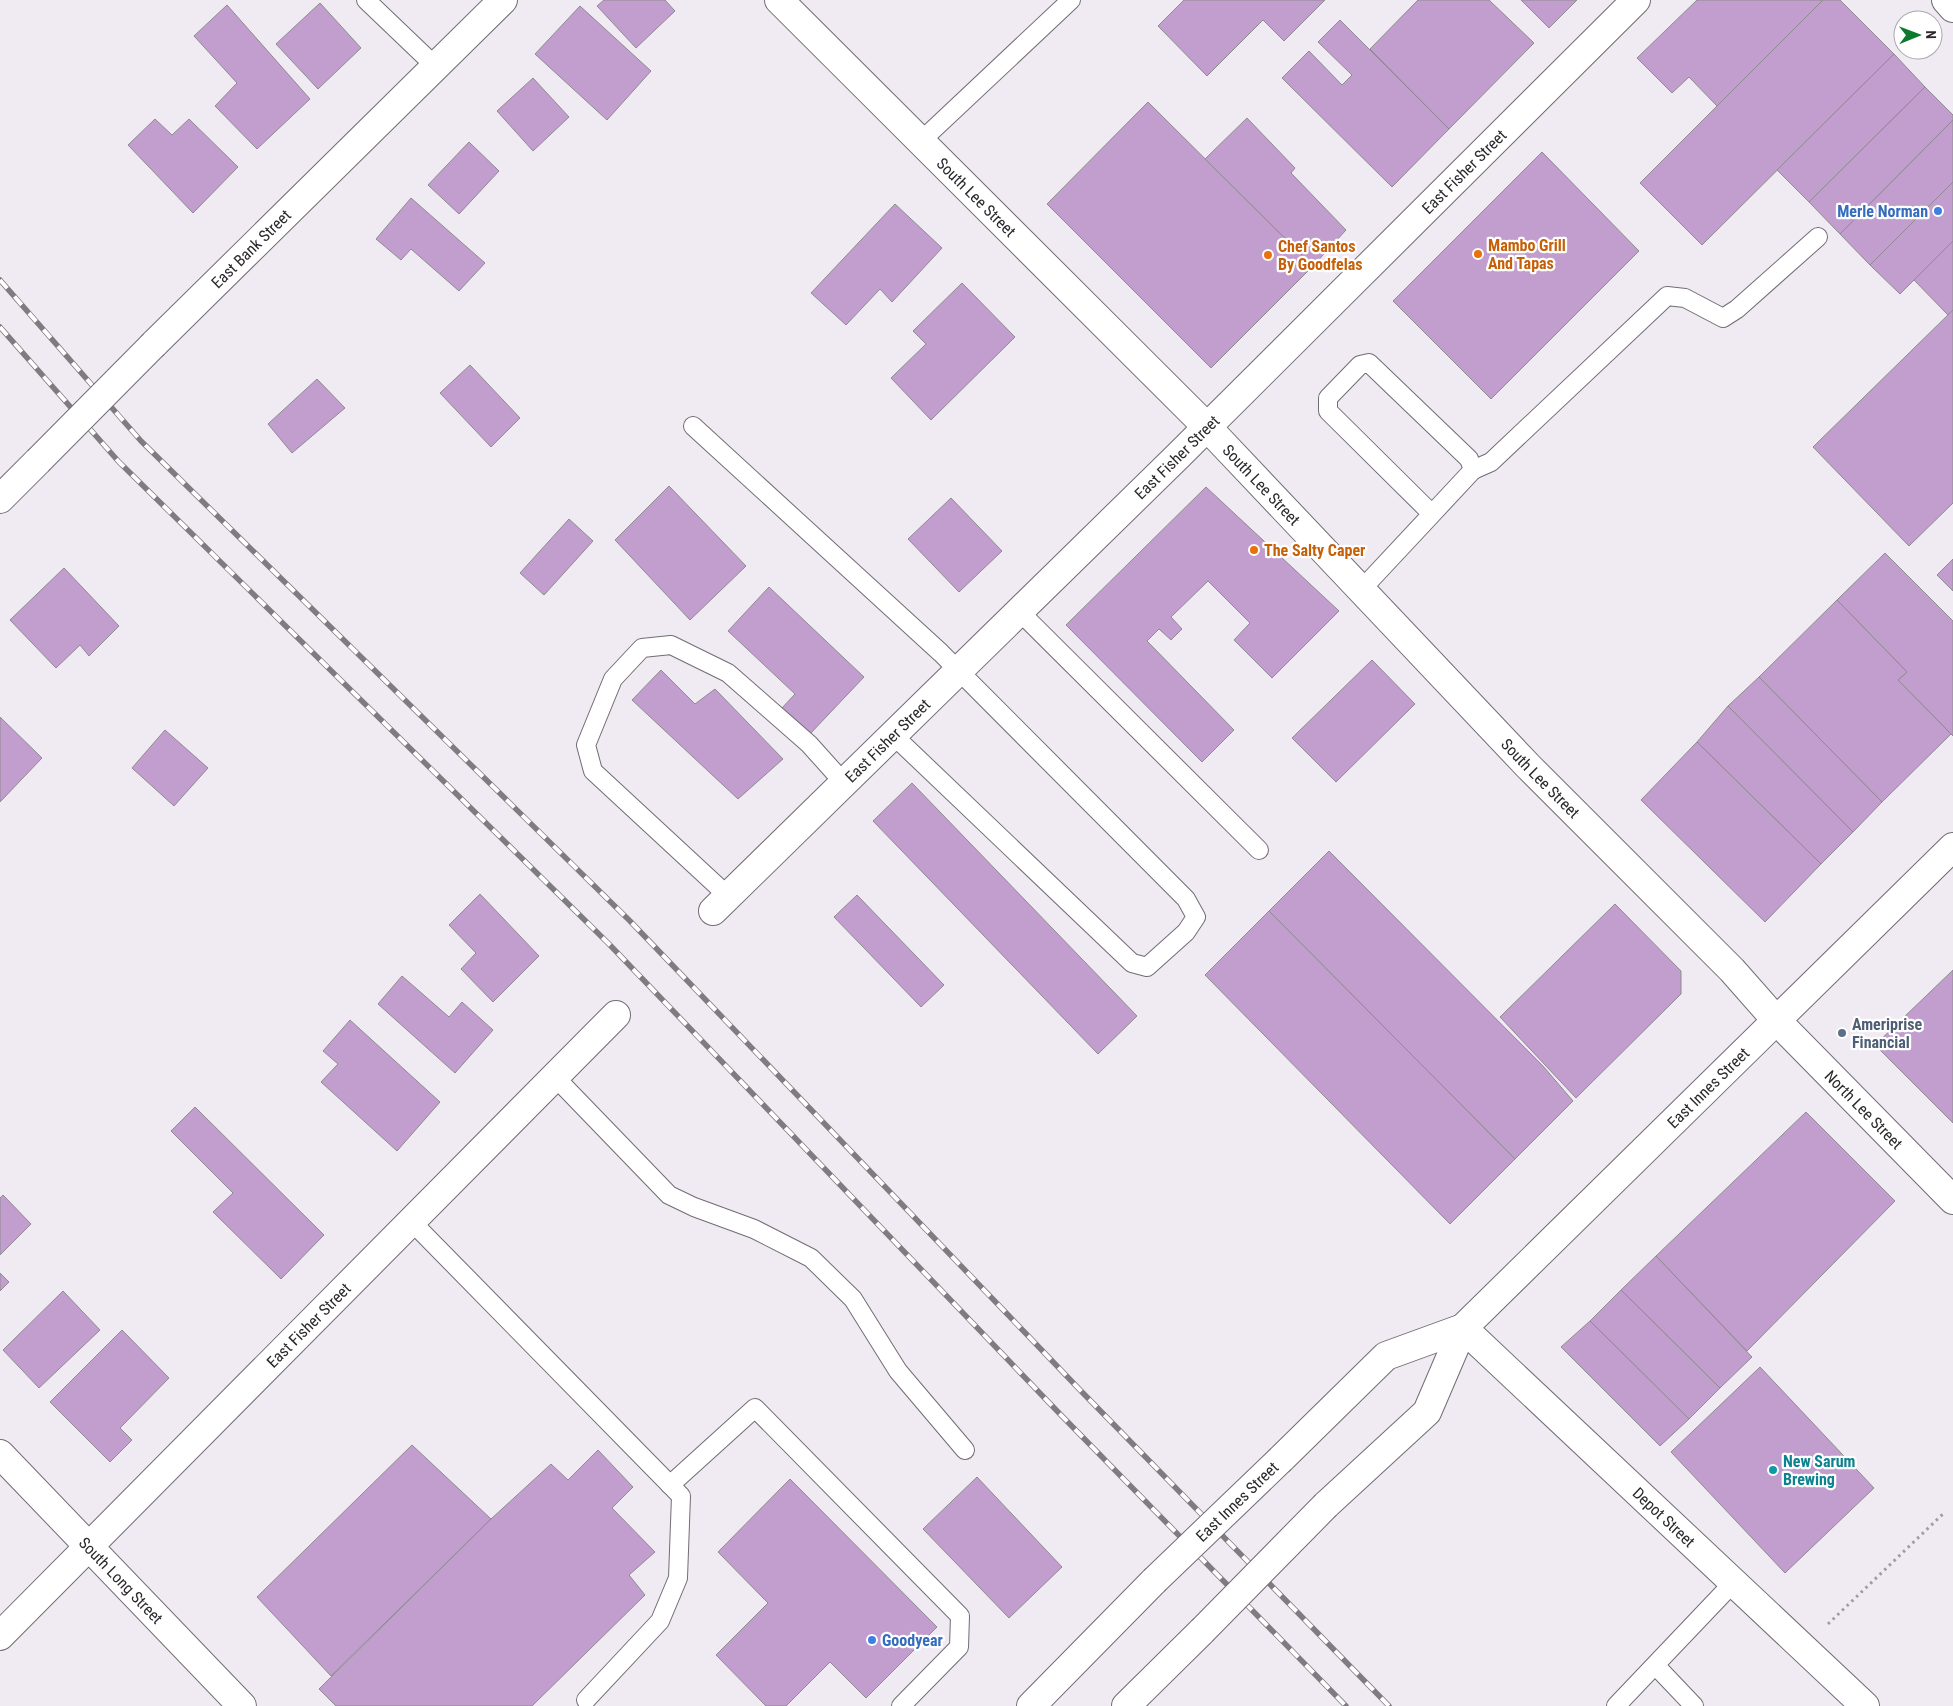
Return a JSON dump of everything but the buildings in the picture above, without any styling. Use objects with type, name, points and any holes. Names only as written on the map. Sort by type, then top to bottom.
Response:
[{"type":"street","name":"East Bank Street","points":[[0,499],[154,344],[504,0]]},
{"type":"street","name":"South Lee Street","points":[[779,0],[1207,427],[1528,766],[1732,970],[1776,1020]]},
{"type":"street","name":"East Fisher Street","points":[[721,903],[1207,427],[1636,0]]},
{"type":"street","points":[[1946,0],[1953,8]]},
{"type":"street","name":"East Innes Street","points":[[1126,1706],[1326,1505],[1427,1412],[1463,1328],[1953,847]]},
{"type":"street","name":"East Fisher Street","points":[[0,1636],[616,1015]]},
{"type":"street","name":"North Lee Street","points":[[1776,1020],[1953,1200]]},
{"type":"street","name":"East Innes Street","points":[[1031,1706],[1154,1581],[1386,1356],[1463,1328]]},
{"type":"street","name":"Depot Street","points":[[1463,1328],[1865,1706]]},
{"type":"street","name":"South Long Street","points":[[0,1454],[242,1706]]},
{"type":"lane","points":[[366,0],[435,66]]},
{"type":"lane","points":[[921,141],[1071,0]]},
{"type":"lane","points":[[1361,590],[1473,470],[1491,462],[1667,296],[1684,298],[1723,318],[1737,309],[1818,237]]},
{"type":"lane","points":[[1432,514],[1328,411],[1328,398],[1360,365],[1369,363],[1469,459],[1473,470]]},
{"type":"lane","points":[[693,426],[959,670],[1186,899],[1196,917],[1186,932],[1147,967],[1132,964],[892,735]]},
{"type":"lane","points":[[1019,611],[1259,850]]},
{"type":"lane","points":[[721,903],[593,771],[586,745],[613,680],[642,648],[671,645],[728,673],[809,744],[844,783]]},
{"type":"lane","points":[[555,1077],[669,1195],[694,1207],[754,1229],[811,1258],[853,1299],[898,1371],[965,1450]]},
{"type":"lane","points":[[412,1222],[681,1496],[678,1578],[660,1621],[586,1700]]},
{"type":"lane","points":[[670,1485],[755,1408],[960,1616],[959,1647],[901,1706]]},
{"type":"lane","points":[[1616,1706],[1733,1583]]},
{"type":"lane","points":[[1656,1666],[1694,1706]]},
{"type":"path","points":[[1824,1628],[1945,1512]]},
{"type":"railway","points":[[0,280],[141,441],[630,921],[1081,1391],[1389,1706]]},
{"type":"railway","points":[[0,327],[119,462],[608,943],[1059,1413],[1346,1706]]},
{"type":"place","name":"Merle Norman","points":[[1938,211]]},
{"type":"place","name":"Mambo Grill And Tapas","points":[[1478,254]]},
{"type":"place","name":"Chef Santos By Goodfelas","points":[[1268,255]]},
{"type":"place","name":"The Salty Caper","points":[[1254,550]]},
{"type":"place","name":"Ameriprise Financial","points":[[1842,1033]]},
{"type":"place","name":"New Sarum Brewing","points":[[1773,1470]]},
{"type":"place","name":"Goodyear","points":[[872,1640]]}]
